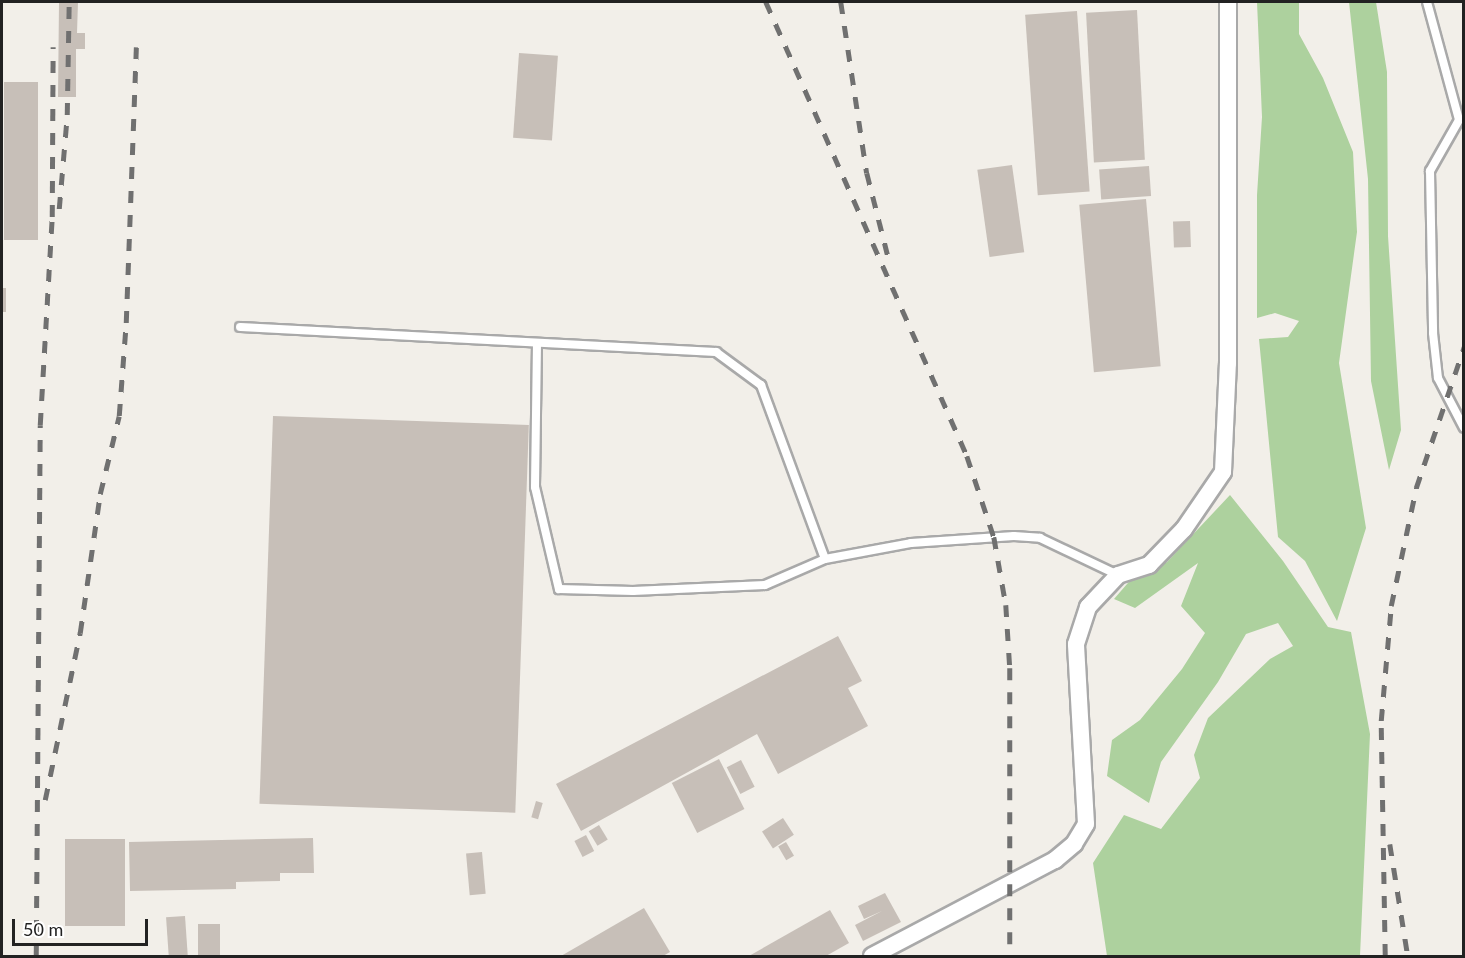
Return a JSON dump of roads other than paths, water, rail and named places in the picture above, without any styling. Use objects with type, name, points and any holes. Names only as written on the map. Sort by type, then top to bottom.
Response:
[{"type":"street","points":[[872,957],[1046,864],[1074,844],[1086,824],[1076,644],[1088,607],[1118,575],[1149,565],[1184,529],[1223,472],[1228,352],[1228,2]]},
{"type":"lane","points":[[1427,2],[1459,120],[1430,171],[1433,333],[1438,378],[1464,428]]},
{"type":"lane","points":[[240,327],[716,352],[761,385],[825,559]]},
{"type":"lane","points":[[537,342],[535,488],[559,589],[633,591],[765,585],[825,559],[910,543],[1029,536],[1053,543],[1118,575]]},
{"type":"railway","points":[[59,209],[67,115],[69,2]]},
{"type":"railway","points":[[766,2],[967,456],[994,537],[1006,605],[1010,668],[1010,956]]},
{"type":"railway","points":[[841,2],[867,173],[890,264]]},
{"type":"railway","points":[[36,956],[40,425],[52,217],[53,47]]},
{"type":"railway","points":[[45,800],[80,633],[100,494],[119,416],[126,323],[136,47]]},
{"type":"railway","points":[[1385,956],[1381,721],[1391,606],[1416,488],[1464,347]]},
{"type":"railway","points":[[1390,844],[1408,956]]}]
